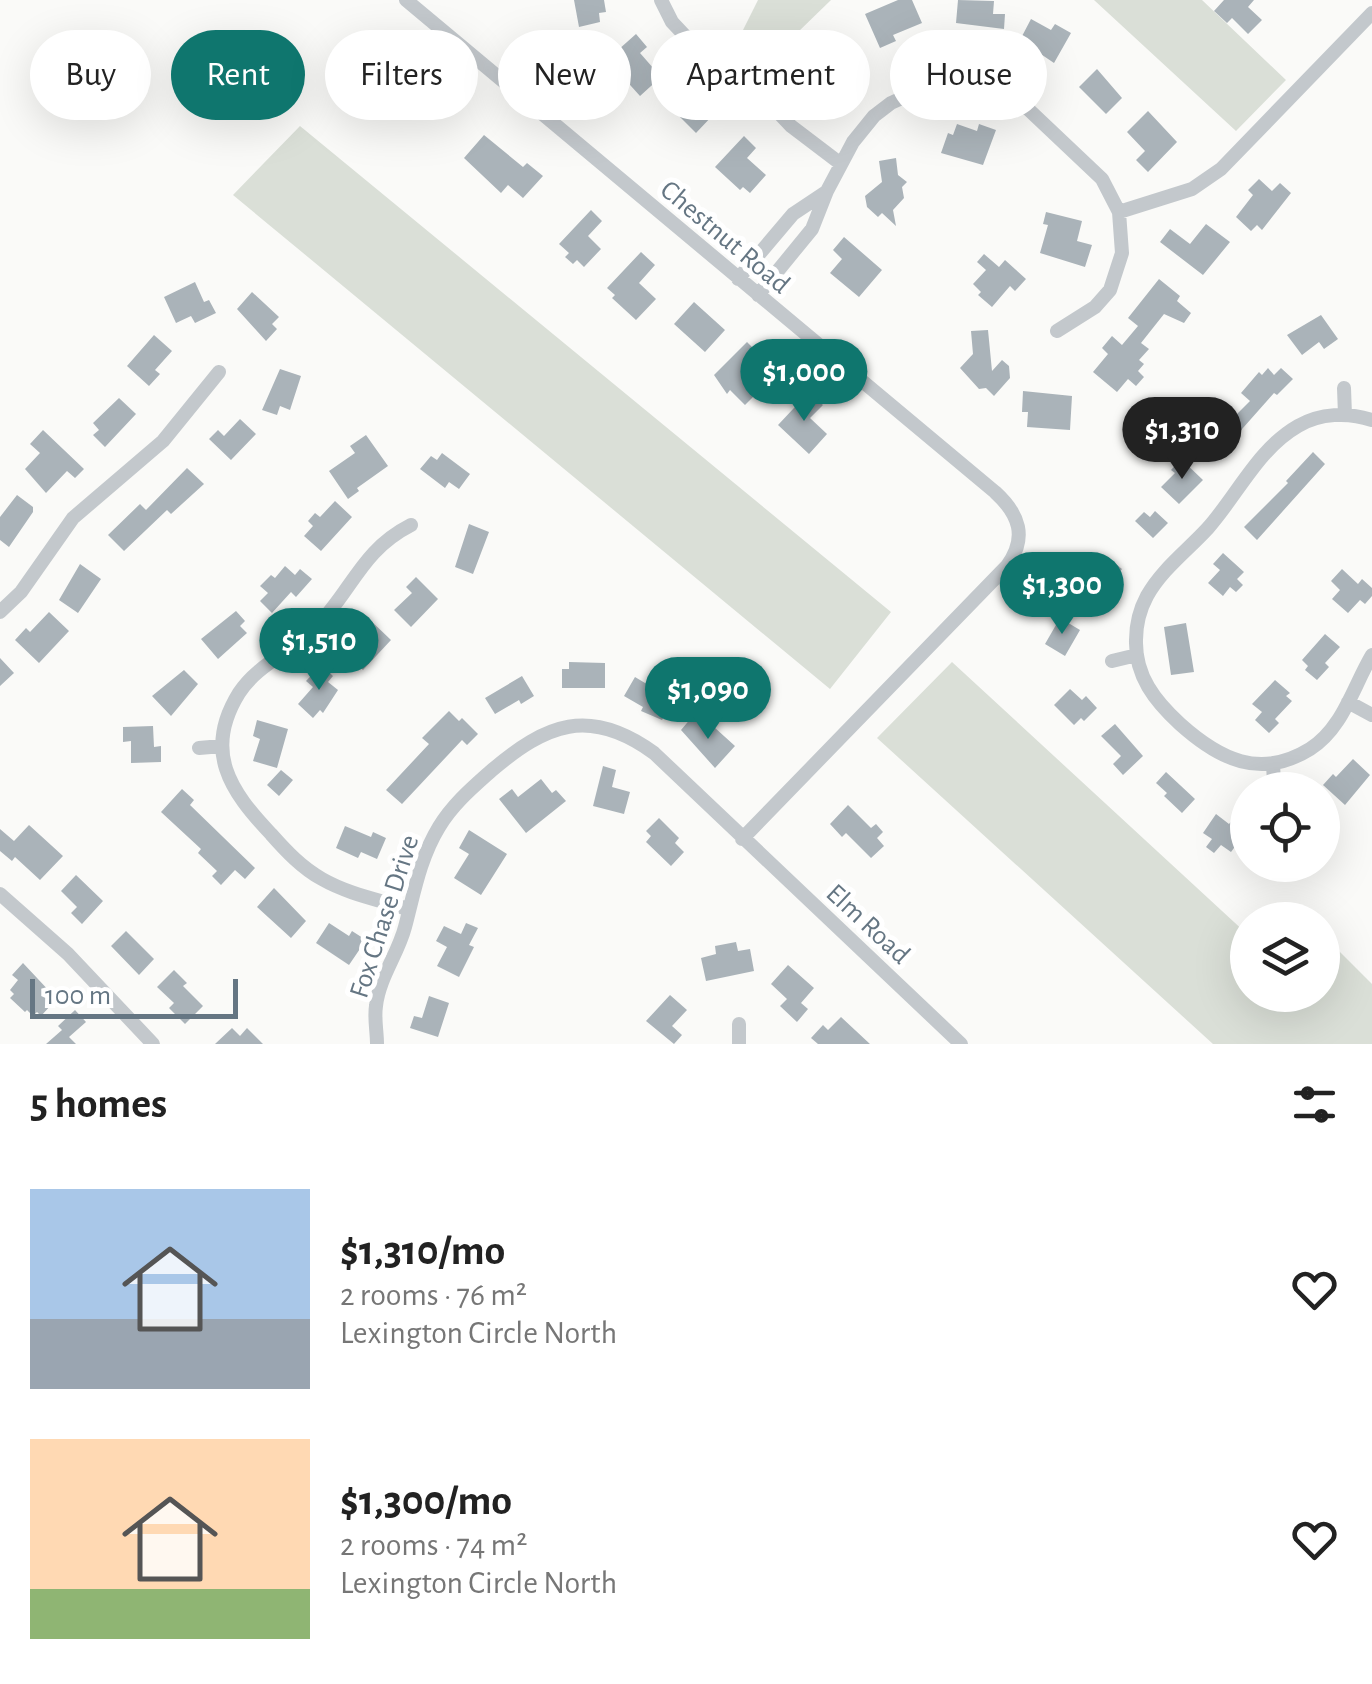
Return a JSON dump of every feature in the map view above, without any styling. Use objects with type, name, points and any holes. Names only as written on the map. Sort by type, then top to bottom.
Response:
[{"type":"street","name":"Chestnut Road","points":[[406,0],[1014,512],[1020,532],[1015,556],[1007,566],[742,840]]},
{"type":"street","points":[[661,0],[672,22],[687,38],[738,71],[791,126],[841,164]]},
{"type":"street","points":[[1119,212],[1192,189],[1222,170],[1372,13]]},
{"type":"street","points":[[758,295],[812,229],[826,191],[864,127],[891,103],[924,88],[942,84],[980,86],[1008,96],[1037,117],[1102,179],[1119,212],[1122,253],[1110,290],[1096,307],[1056,331]]},
{"type":"street","points":[[738,279],[793,214],[826,191]]},
{"type":"street","points":[[0,612],[21,592],[73,518],[164,440],[220,372]]},
{"type":"street","points":[[1344,388],[1345,415]]},
{"type":"street","points":[[1372,420],[1345,415],[1302,424],[1263,456],[1211,524],[1152,589],[1140,610],[1137,655],[1152,696],[1205,746],[1232,760],[1273,763],[1301,754],[1332,730],[1372,655]]},
{"type":"street","points":[[408,908],[344,890],[305,868],[246,807],[226,772],[222,746],[225,723],[242,688],[321,622],[376,547],[411,525]]},
{"type":"street","points":[[1112,660],[1137,655]]},
{"type":"street","points":[[1348,702],[1372,715]]},
{"type":"street","name":"Fox Chase Drive","points":[[377,1044],[376,1002],[405,928],[428,847],[451,809],[518,747],[547,732],[568,727],[602,728],[636,740],[742,840]]},
{"type":"street","points":[[199,748],[222,746]]},
{"type":"street","points":[[1273,763],[1273,772]]},
{"type":"street","name":"Elm Road","points":[[742,840],[961,1044]]},
{"type":"street","points":[[0,894],[68,954],[153,1044]]},
{"type":"street","points":[[739,1024],[739,1044]]},
{"type":"shaded area","points":[[758,0],[831,0],[800,30],[743,30]]},
{"type":"shaded area","points":[[1094,0],[1202,0],[1286,80],[1236,131]]},
{"type":"shaded area","points":[[300,126],[891,612],[830,689],[233,195]]},
{"type":"shaded area","points":[[952,662],[1230,918],[1230,1012],[1340,1012],[1340,952],[1372,984],[1372,1044],[1213,1044],[877,738]]},
{"type":"building","points":[[574,0],[604,0],[606,12],[599,13],[600,22],[579,27]]},
{"type":"building","points":[[898,0],[912,0],[922,23],[905,30],[890,30],[890,44],[880,48],[865,14]]},
{"type":"building","points":[[958,0],[994,1],[993,14],[1005,14],[1004,29],[956,23]]},
{"type":"building","points":[[1224,0],[1254,0],[1248,7],[1262,20],[1248,34],[1232,18],[1227,23],[1214,11]]},
{"type":"building","points":[[1031,19],[1051,30],[1055,24],[1071,33],[1054,63],[1047,58],[1047,30],[1025,30]]},
{"type":"building","points":[[636,34],[647,47],[640,53],[651,66],[651,86],[640,96],[631,86],[631,38]]},
{"type":"building","points":[[1097,69],[1122,98],[1106,114],[1079,87]]},
{"type":"building","points":[[1148,111],[1177,142],[1148,172],[1136,160],[1145,151],[1127,132]]},
{"type":"building","points":[[683,120],[708,120],[696,133]]},
{"type":"building","points":[[957,124],[977,131],[979,124],[996,130],[983,165],[941,153],[948,133],[953,135]]},
{"type":"building","points":[[484,135],[523,167],[527,163],[543,176],[523,198],[508,185],[501,193],[464,158]]},
{"type":"building","points":[[744,136],[756,148],[747,158],[766,175],[750,193],[743,187],[740,190],[715,167]]},
{"type":"building","points":[[896,158],[898,175],[907,182],[902,187],[904,198],[893,210],[896,226],[882,213],[878,217],[867,207],[865,196],[882,182],[879,161]]},
{"type":"building","points":[[1259,179],[1272,191],[1280,183],[1291,193],[1262,230],[1257,225],[1251,231],[1236,217],[1253,195],[1248,190]]},
{"type":"building","points":[[591,210],[602,221],[588,236],[601,249],[584,267],[565,257],[569,253],[559,244]]},
{"type":"building","points":[[1046,212],[1082,221],[1077,241],[1092,245],[1085,267],[1040,253],[1048,225],[1043,224]]},
{"type":"building","points":[[1206,224],[1230,242],[1203,275],[1160,242],[1170,229],[1190,244]]},
{"type":"building","points":[[844,237],[882,270],[859,297],[830,273],[842,259],[833,250]]},
{"type":"building","points":[[641,252],[655,265],[639,283],[656,299],[636,320],[612,298],[615,295],[607,288]]},
{"type":"building","points":[[984,254],[999,267],[1005,260],[1026,279],[1015,291],[1010,286],[992,307],[978,295],[981,292],[973,284],[986,270],[977,262]]},
{"type":"building","points":[[1159,279],[1180,296],[1177,301],[1191,313],[1184,323],[1164,314],[1141,343],[1149,349],[1139,360],[1144,364],[1138,371],[1144,377],[1136,386],[1128,379],[1117,392],[1093,372],[1108,354],[1102,348],[1112,336],[1122,345],[1138,326],[1128,318]]},
{"type":"building","points":[[195,282],[204,302],[209,300],[216,313],[195,323],[191,316],[176,323],[164,297]]},
{"type":"building","points":[[252,292],[279,317],[272,324],[277,329],[266,341],[237,309]]},
{"type":"building","points":[[694,302],[725,330],[705,352],[674,324]]},
{"type":"building","points":[[1321,315],[1338,339],[1324,349],[1319,342],[1302,355],[1287,335]]},
{"type":"building","points":[[988,330],[992,371],[1002,360],[1009,366],[1010,378],[994,396],[986,388],[979,389],[960,368],[973,354],[971,331]]},
{"type":"building","points":[[154,335],[172,351],[155,370],[160,374],[149,386],[127,366]]},
{"type":"building","points":[[747,342],[760,355],[744,370],[762,388],[745,405],[730,390],[727,394],[714,375]]},
{"type":"building","points":[[1268,368],[1274,375],[1281,368],[1293,379],[1277,395],[1274,393],[1219,455],[1209,445],[1215,439],[1207,432],[1225,414],[1231,420],[1250,401],[1241,393],[1259,372],[1262,375]]},
{"type":"building","points":[[280,369],[301,376],[290,410],[280,406],[277,415],[262,410]]},
{"type":"building","points":[[1023,391],[1072,396],[1070,430],[1027,427],[1028,412],[1022,412]]},
{"type":"building","points":[[809,392],[823,405],[810,418],[827,434],[809,454],[778,425]]},
{"type":"building","points":[[119,398],[136,414],[105,447],[93,435],[99,430],[93,423]]},
{"type":"building","points":[[240,419],[256,434],[231,460],[209,439],[218,430],[224,436]]},
{"type":"building","points":[[43,430],[84,469],[75,478],[67,471],[46,493],[25,469],[40,453],[30,444]]},
{"type":"building","points":[[366,435],[388,466],[348,499],[329,471],[355,453],[350,446]]},
{"type":"building","points":[[1313,452],[1325,464],[1257,540],[1244,527]]},
{"type":"building","points":[[442,453],[470,474],[459,489],[449,482],[445,488],[420,469],[431,456],[437,460]]},
{"type":"building","points":[[1181,459],[1203,480],[1179,504],[1161,487],[1175,473],[1171,470]]},
{"type":"building","points":[[187,468],[204,484],[171,514],[167,510],[124,551],[108,535],[140,504],[146,510]]},
{"type":"building","points":[[17,495],[33,507],[33,512],[9,547],[0,540],[0,517]]},
{"type":"building","points":[[335,501],[352,517],[321,551],[304,536],[313,526],[308,521],[315,513],[320,517]]},
{"type":"building","points":[[1155,511],[1168,523],[1153,538],[1135,521],[1144,512],[1150,517]]},
{"type":"building","points":[[469,524],[489,532],[473,574],[455,567]]},
{"type":"building","points":[[1223,553],[1244,572],[1237,579],[1243,585],[1236,592],[1230,587],[1223,596],[1208,583],[1220,570],[1213,564]]},
{"type":"building","points":[[1107,557],[1122,569],[1107,588],[1114,593],[1105,603],[1082,584],[1098,560],[1101,563]]},
{"type":"building","points":[[80,564],[101,579],[78,613],[59,600]]},
{"type":"building","points":[[285,566],[295,575],[300,569],[312,579],[296,597],[291,592],[272,613],[260,601],[268,593],[260,586],[271,575],[275,578]]},
{"type":"building","points":[[1342,569],[1358,584],[1362,579],[1372,588],[1372,596],[1365,604],[1360,600],[1348,613],[1332,599],[1340,590],[1331,581]]},
{"type":"building","points":[[416,577],[438,599],[411,627],[394,610],[412,593],[406,587]]},
{"type":"building","points":[[236,611],[245,621],[240,626],[247,633],[218,659],[201,639]]},
{"type":"building","points":[[49,612],[69,631],[39,663],[15,640],[26,628],[30,632]]},
{"type":"building","points":[[1060,618],[1080,630],[1065,656],[1045,644]]},
{"type":"building","points":[[369,619],[391,640],[363,670],[346,654],[363,636],[358,631]]},
{"type":"building","points":[[1186,623],[1194,672],[1171,675],[1164,627]]},
{"type":"building","points":[[1325,634],[1340,647],[1325,663],[1329,667],[1317,680],[1305,670],[1308,666],[1302,660]]},
{"type":"building","points":[[0,658],[14,673],[0,686]]},
{"type":"building","points":[[569,662],[605,663],[605,688],[562,688],[562,669],[569,669]]},
{"type":"building","points":[[321,665],[333,676],[328,682],[338,690],[323,713],[320,710],[313,718],[298,704],[313,687],[306,681]]},
{"type":"building","points":[[184,670],[198,684],[171,716],[152,696]]},
{"type":"building","points":[[522,676],[534,696],[495,714],[485,698]]},
{"type":"building","points":[[635,677],[665,695],[661,703],[669,708],[662,720],[641,711],[643,707],[624,696]]},
{"type":"building","points":[[1275,680],[1290,693],[1286,696],[1292,701],[1275,719],[1279,723],[1269,733],[1255,720],[1262,712],[1252,704]]},
{"type":"building","points":[[1070,689],[1082,700],[1086,696],[1097,708],[1074,725],[1054,705]]},
{"type":"building","points":[[449,711],[478,734],[467,745],[462,740],[402,804],[386,790],[429,744],[422,738]]},
{"type":"building","points":[[692,717],[709,733],[714,727],[735,746],[715,768],[681,730]]},
{"type":"building","points":[[257,720],[288,729],[277,768],[253,761],[260,739],[253,736]]},
{"type":"building","points":[[1115,724],[1143,756],[1123,775],[1113,764],[1121,756],[1101,736]]},
{"type":"building","points":[[153,726],[154,747],[161,746],[161,762],[131,763],[131,741],[123,742],[123,727]]},
{"type":"building","points":[[1353,759],[1370,775],[1345,805],[1340,800],[1340,773]]},
{"type":"building","points":[[603,766],[616,770],[612,787],[630,792],[624,814],[593,806]]},
{"type":"building","points":[[281,770],[293,780],[279,796],[267,785]]},
{"type":"building","points":[[1166,772],[1195,799],[1182,813],[1156,783]]},
{"type":"building","points":[[541,779],[552,793],[556,790],[566,801],[526,833],[499,799],[512,789],[518,797]]},
{"type":"building","points":[[182,789],[194,800],[190,805],[255,868],[245,879],[235,870],[221,885],[212,876],[217,871],[198,853],[201,849],[161,812]]},
{"type":"building","points":[[848,805],[871,828],[876,824],[883,832],[877,838],[884,846],[871,858],[846,833],[842,837],[830,824]]},
{"type":"building","points":[[1216,814],[1230,823],[1230,851],[1221,845],[1214,853],[1206,847],[1212,839],[1203,833]]},
{"type":"building","points":[[659,818],[679,838],[675,843],[684,852],[671,866],[646,842],[651,836],[646,831]]},
{"type":"building","points":[[29,825],[63,856],[40,880],[15,857],[12,861],[0,851],[0,829],[14,841]]},
{"type":"building","points":[[345,826],[371,837],[373,832],[386,838],[377,859],[361,852],[358,858],[336,848]]},
{"type":"building","points":[[469,830],[507,854],[481,895],[454,878],[469,854],[459,848]]},
{"type":"building","points":[[76,875],[103,901],[82,924],[71,913],[77,907],[61,891]]},
{"type":"building","points":[[274,888],[306,921],[291,938],[257,907]]},
{"type":"building","points":[[329,923],[349,936],[352,931],[366,940],[349,965],[316,943]]},
{"type":"building","points":[[466,923],[478,928],[469,945],[474,947],[459,977],[437,966],[447,947],[436,941],[444,926],[461,934]]},
{"type":"building","points":[[126,931],[154,959],[139,975],[111,946]]},
{"type":"building","points":[[736,942],[738,951],[750,949],[754,971],[706,981],[701,958],[716,954],[715,946]]},
{"type":"building","points":[[23,963],[52,994],[47,999],[52,1004],[41,1016],[25,1012],[10,998],[14,994],[10,990],[18,980],[12,975]]},
{"type":"building","points":[[788,965],[814,988],[801,1003],[808,1009],[797,1022],[780,1006],[787,999],[771,984]]},
{"type":"building","points":[[174,970],[187,983],[183,986],[203,1006],[185,1024],[169,1008],[174,1003],[157,987]]},
{"type":"building","points":[[670,995],[687,1010],[672,1026],[682,1035],[674,1044],[646,1021]]},
{"type":"building","points":[[429,996],[449,1003],[438,1037],[410,1028],[414,1016],[422,1018]]},
{"type":"building","points":[[75,1010],[86,1022],[69,1037],[76,1044],[46,1044],[62,1030],[58,1026]]},
{"type":"building","points":[[841,1017],[870,1044],[818,1044],[811,1038],[823,1025],[828,1030]]},
{"type":"building","points":[[232,1028],[240,1036],[247,1028],[263,1044],[215,1044]]}]
